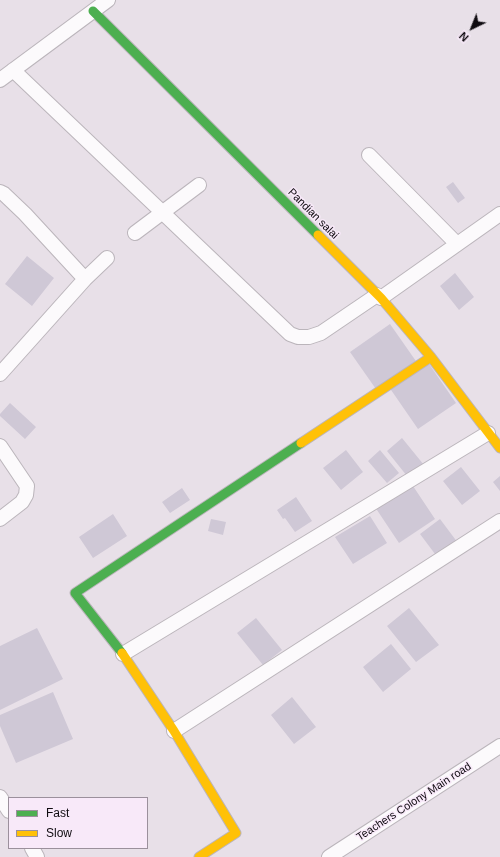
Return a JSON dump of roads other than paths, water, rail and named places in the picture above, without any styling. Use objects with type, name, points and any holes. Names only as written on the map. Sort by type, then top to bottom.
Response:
[{"type":"street","points":[[0,80],[108,0]]},
{"type":"street","name":"Pandian salai","points":[[93,11],[379,296],[431,358],[500,448]]},
{"type":"street","points":[[13,70],[290,334],[298,337],[309,337],[321,333],[379,296],[500,214]]},
{"type":"street","points":[[369,155],[457,244]]},
{"type":"street","points":[[135,233],[199,186]]},
{"type":"street","points":[[0,192],[4,194],[24,214],[85,279]]},
{"type":"street","points":[[0,374],[85,279],[107,258]]},
{"type":"street","points":[[199,857],[236,833],[174,731],[123,654],[75,593],[431,358]]},
{"type":"street","points":[[123,654],[488,433]]},
{"type":"street","points":[[0,446],[27,486],[26,495],[22,502],[0,519]]},
{"type":"street","points":[[174,731],[500,521]]},
{"type":"street","name":"Teachers Colony Main road","points":[[328,857],[500,746]]},
{"type":"street","points":[[0,797],[8,809]]}]
